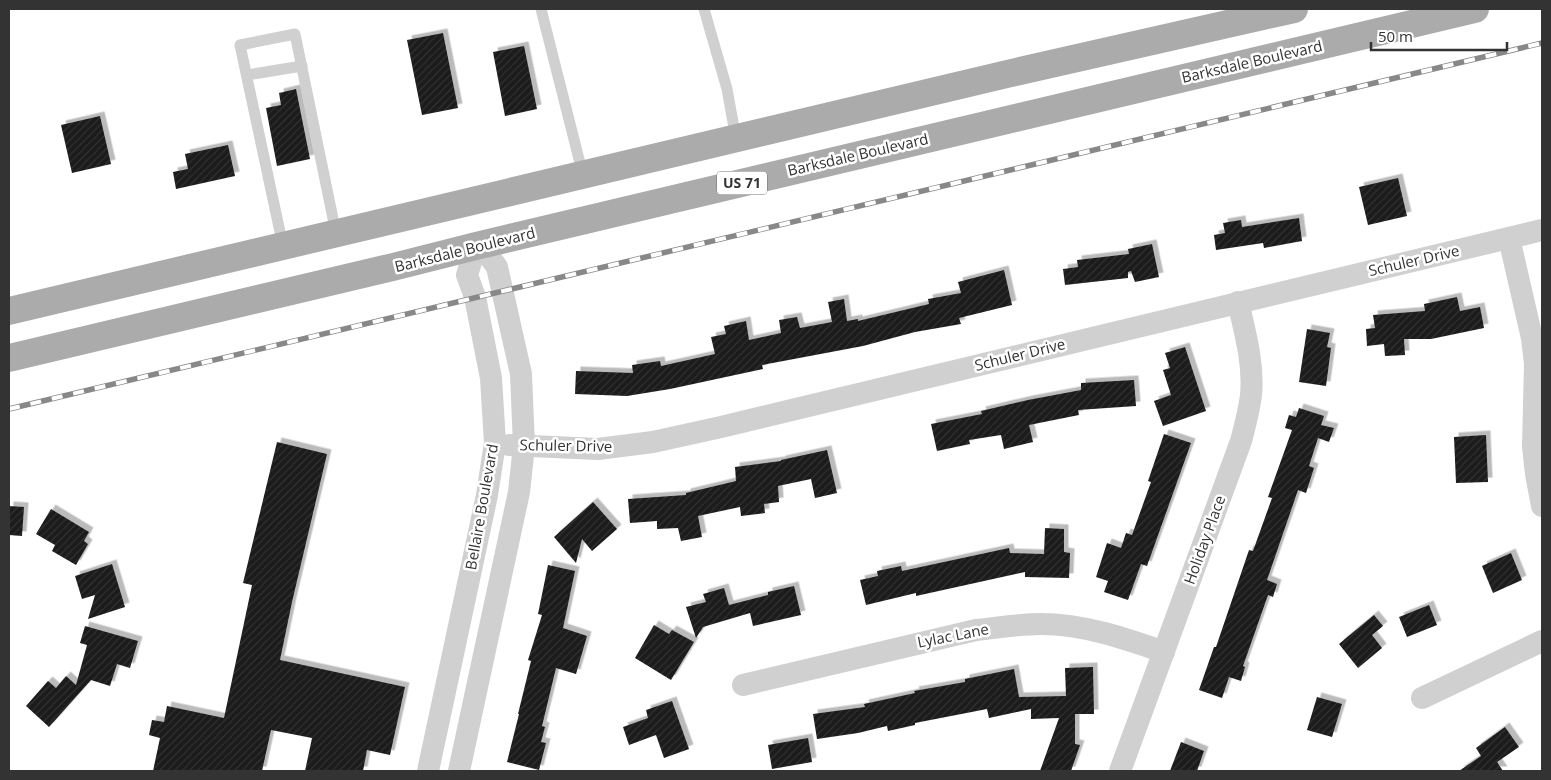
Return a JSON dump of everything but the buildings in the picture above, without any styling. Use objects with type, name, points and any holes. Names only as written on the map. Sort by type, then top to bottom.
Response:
[{"type":"main road","points":[[9,312],[583,175],[1294,9]]},
{"type":"main road","name":"Barksdale Boulevard","points":[[9,358],[1463,10]]},
{"type":"main road","points":[[467,203],[476,246]]},
{"type":"street","name":"Schuler Drive","points":[[495,444],[598,449],[653,442],[1542,230]]},
{"type":"street","points":[[1509,238],[1532,338],[1535,364],[1533,446],[1542,506]]},
{"type":"street","name":"Bellaire Boulevard","points":[[428,771],[487,495],[495,444],[491,378],[475,298],[467,275],[476,246],[489,256],[497,267],[499,275],[521,374],[524,446],[519,492],[459,771]]},
{"type":"street","name":"Holiday Place","points":[[1120,771],[1241,441],[1248,415],[1251,394],[1251,370],[1238,302]]},
{"type":"street","points":[[465,598],[494,606]]},
{"type":"street","name":"Lylac Lane","points":[[743,685],[967,632],[1014,626],[1065,625],[1118,637],[1164,652]]},
{"type":"street","points":[[1422,698],[1542,641]]},
{"type":"street","points":[[442,706],[471,713]]},
{"type":"lane","points":[[541,9],[583,175]]},
{"type":"lane","points":[[704,9],[728,89],[736,139]]},
{"type":"lane","points":[[283,246],[240,45],[295,34],[336,234]]},
{"type":"lane","points":[[247,75],[302,66]]},
{"type":"railway","points":[[9,409],[1542,43]]}]
